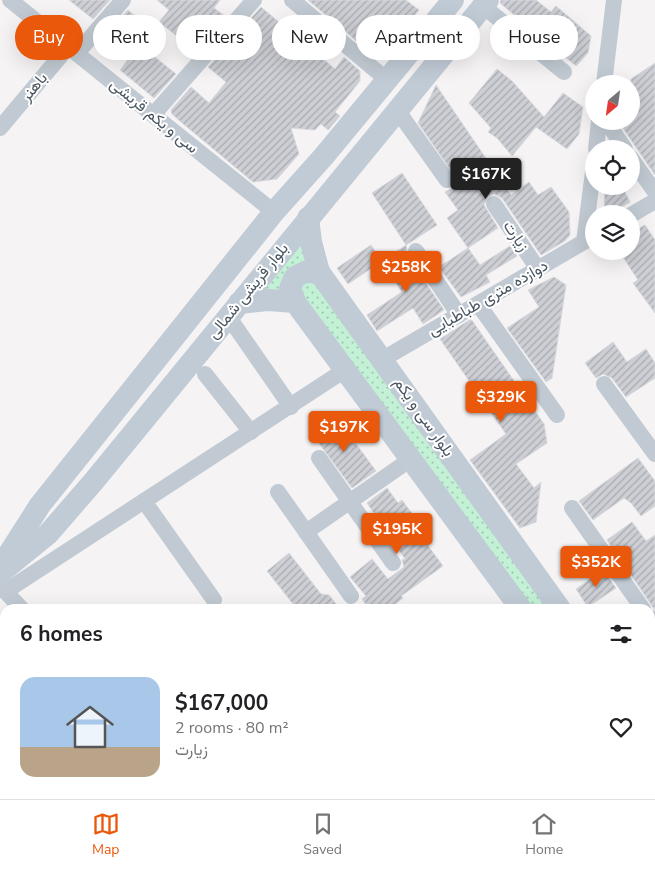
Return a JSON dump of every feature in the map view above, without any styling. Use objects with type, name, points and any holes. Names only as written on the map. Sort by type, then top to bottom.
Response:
[{"type":"main road","name":"بلوار قریشی شمالی","points":[[0,568],[36,511],[274,212],[324,156],[453,0]]},
{"type":"main road","name":"بلوار قریشی شمالی","points":[[2,583],[55,526],[486,3]]},
{"type":"main road","name":"بلوار سی و یکم","points":[[308,218],[311,242],[319,272],[556,604]]},
{"type":"main road","points":[[319,272],[305,272],[295,277],[290,288],[295,302],[517,604]]},
{"type":"main road","points":[[234,310],[268,300],[295,302]]},
{"type":"main road","points":[[36,511],[37,518],[41,524],[55,526]]},
{"type":"street","name":"سی و یکم قریشی","points":[[10,0],[29,15]]},
{"type":"street","name":"باهنر","points":[[83,39],[123,0]]},
{"type":"street","points":[[153,115],[254,0]]},
{"type":"street","points":[[292,0],[386,79]]},
{"type":"street","points":[[605,75],[614,0]]},
{"type":"street","points":[[486,3],[564,72]]},
{"type":"street","name":"سی و یکم قریشی","points":[[83,59],[274,212]]},
{"type":"street","name":"باهنر","points":[[0,128],[63,60]]},
{"type":"street","points":[[397,110],[447,180]]},
{"type":"street","points":[[640,171],[655,192]]},
{"type":"street","points":[[640,209],[655,201]]},
{"type":"street","name":"زیارت","points":[[494,204],[538,269]]},
{"type":"street","name":"دوازده متری طباطبایی","points":[[383,359],[585,241]]},
{"type":"street","points":[[416,251],[459,315]]},
{"type":"street","points":[[478,304],[557,414]]},
{"type":"street","points":[[234,310],[291,407]]},
{"type":"street","points":[[18,604],[2,583],[77,544],[291,407],[345,370]]},
{"type":"street","points":[[205,374],[251,432]]},
{"type":"street","points":[[604,384],[655,454]]},
{"type":"street","points":[[319,458],[392,563]]},
{"type":"street","points":[[306,532],[411,459]]},
{"type":"street","points":[[278,492],[351,596]]},
{"type":"street","points":[[144,501],[214,600]]},
{"type":"street","points":[[572,508],[639,604]]},
{"type":"street","points":[[55,526],[77,544]]},
{"type":"green space","points":[[305,228],[313,268],[289,297],[248,298]]},
{"type":"green space","points":[[301,282],[317,283],[551,604],[521,604],[302,304]]},
{"type":"building","points":[[69,0],[110,0],[97,15],[93,15],[93,19]]},
{"type":"building","points":[[157,0],[220,0],[214,8],[223,15],[176,15],[176,35],[166,27],[165,15],[169,10]]},
{"type":"building","points":[[308,0],[406,0],[419,10],[415,15],[356,15],[356,40],[346,32],[346,15],[326,15]]},
{"type":"building","points":[[501,0],[536,0],[551,12],[556,6],[566,15],[514,15],[500,3]]},
{"type":"building","points":[[261,7],[272,16],[272,60],[324,60],[335,69],[342,60],[346,59],[360,71],[360,81],[335,112],[340,116],[328,130],[321,124],[315,130],[291,128],[299,154],[277,179],[253,182],[181,122],[172,114],[171,110],[191,87],[209,103],[226,82],[208,67],[214,60],[262,60],[262,15],[254,15]]},
{"type":"building","points":[[128,10],[134,15],[124,15]]},
{"type":"building","points":[[578,25],[591,36],[588,53],[576,66],[569,60],[578,60]]},
{"type":"building","points":[[128,60],[159,60],[176,74],[154,98],[120,70]]},
{"type":"building","points":[[655,63],[655,175],[640,153],[640,140],[631,140],[624,130],[640,130],[640,75],[637,75]]},
{"type":"building","points":[[497,69],[512,81],[544,117],[563,93],[583,107],[579,134],[567,149],[536,127],[512,156],[497,138],[488,132],[491,128],[469,103]]},
{"type":"building","points":[[436,85],[511,195],[529,182],[538,195],[551,187],[569,212],[570,235],[565,241],[541,255],[502,198],[494,194],[488,196],[484,205],[498,228],[468,248],[447,218],[458,210],[445,192],[453,188],[457,179],[418,123]]},
{"type":"building","points":[[402,173],[437,225],[406,245],[372,193]]},
{"type":"building","points":[[605,195],[626,195],[630,202],[625,205],[604,205]]},
{"type":"building","points":[[645,225],[655,240],[655,313],[633,283],[638,280],[625,260],[640,260],[640,228]]},
{"type":"building","points":[[371,245],[382,261],[348,284],[337,268]]},
{"type":"building","points":[[406,245],[408,257],[444,310],[423,324],[413,308],[377,331],[367,315],[402,292],[382,261]]},
{"type":"building","points":[[510,246],[517,256],[486,275],[490,282],[461,297],[439,267],[468,248],[480,265]]},
{"type":"building","points":[[554,277],[566,285],[552,378],[546,382],[507,328],[539,307],[528,290]]},
{"type":"building","points":[[471,319],[544,424],[547,443],[516,464],[534,488],[541,482],[536,522],[520,528],[470,460],[506,434],[440,339]]},
{"type":"building","points":[[613,342],[627,362],[646,349],[655,363],[655,378],[626,397],[612,378],[603,374],[596,378],[585,363]]},
{"type":"building","points":[[337,418],[376,471],[352,488],[313,435]]},
{"type":"building","points":[[638,458],[655,481],[655,506],[641,516],[631,503],[624,498],[593,520],[579,501]]},
{"type":"building","points":[[387,488],[398,503],[402,500],[431,539],[426,543],[443,566],[401,596],[403,598],[395,604],[366,604],[362,599],[366,596],[350,577],[372,559],[388,579],[404,567],[402,560],[405,559],[367,503]]},
{"type":"building","points":[[632,522],[646,541],[655,535],[655,604],[651,604],[607,540]]},
{"type":"building","points":[[289,553],[321,594],[329,595],[336,604],[293,604],[267,571]]},
{"type":"building","points":[[603,570],[616,588],[592,604],[586,604],[576,589]]}]
